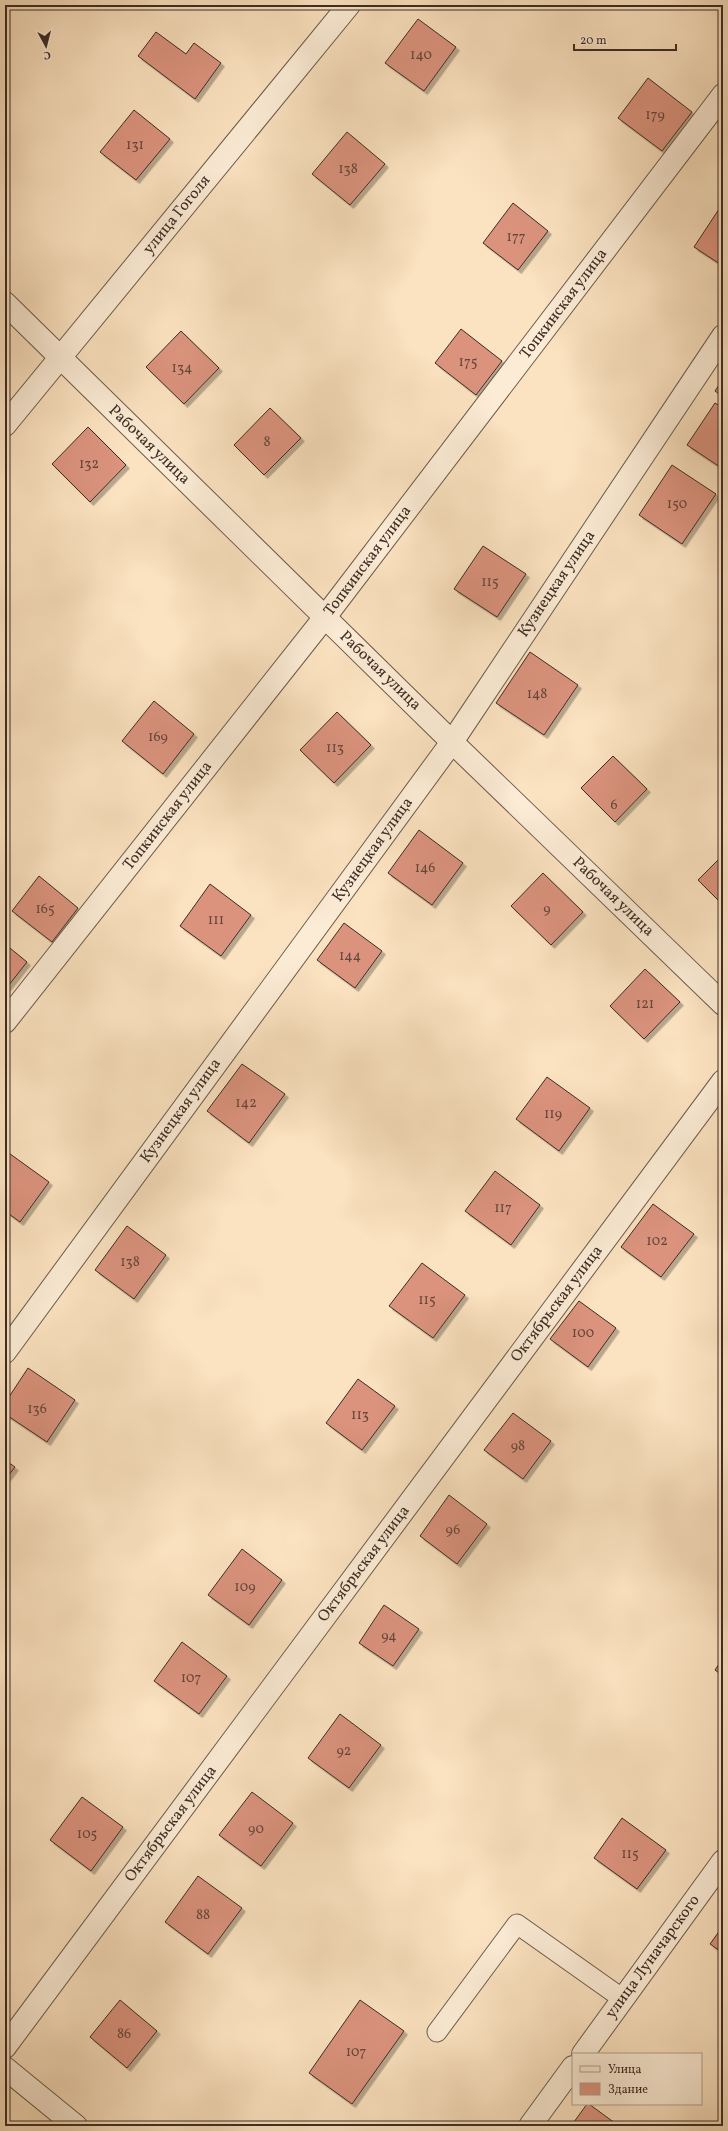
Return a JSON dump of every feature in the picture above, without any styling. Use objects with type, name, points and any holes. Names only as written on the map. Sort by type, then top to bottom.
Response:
[{"type":"street","name":"улица Гоголя","points":[[5,425],[349,5]]},
{"type":"street","name":"Топкинская улица","points":[[5,1022],[325,617],[723,95]]},
{"type":"street","name":"Рабочая улица","points":[[5,303],[452,742],[723,1004]]},
{"type":"street","name":"Кузнецкая улица","points":[[5,1352],[452,742],[723,336]]},
{"type":"street","name":"Октябрьская улица","points":[[5,2047],[723,1080]]},
{"type":"street","name":"улица Луначарского","points":[[584,2053],[723,1861]]},
{"type":"street","points":[[5,2068],[76,2126]]},
{"type":"street","points":[[530,2126],[572,2068]]},
{"type":"lane","points":[[437,2032],[517,1924],[623,1999]]},
{"type":"building","points":[[418,19],[456,47],[424,91],[385,63]]},
{"type":"building","points":[[156,32],[186,54],[194,43],[221,63],[195,99],[138,56]]},
{"type":"building","points":[[648,78],[692,112],[662,151],[618,118]]},
{"type":"building","points":[[134,110],[170,139],[136,180],[100,152]]},
{"type":"building","points":[[347,132],[385,164],[350,205],[312,174]]},
{"type":"building","points":[[513,203],[548,231],[518,270],[483,243]]},
{"type":"building","points":[[723,203],[723,266],[694,247]]},
{"type":"building","points":[[461,329],[502,361],[476,395],[435,363]]},
{"type":"building","points":[[181,331],[219,368],[184,404],[146,367]]},
{"type":"building","points":[[723,379],[723,397],[715,391]]},
{"type":"building","points":[[715,403],[723,408],[723,469],[687,445]]},
{"type":"building","points":[[270,408],[301,438],[264,475],[234,445]]},
{"type":"building","points":[[88,427],[126,465],[90,502],[52,464]]},
{"type":"building","points":[[672,465],[716,494],[682,544],[639,515]]},
{"type":"building","points":[[483,546],[526,574],[497,617],[454,589]]},
{"type":"building","points":[[530,652],[578,685],[544,735],[496,703]]},
{"type":"building","points":[[154,701],[194,734],[163,774],[122,741]]},
{"type":"building","points":[[337,712],[371,745],[334,783],[300,750]]},
{"type":"building","points":[[613,756],[647,789],[615,822],[581,788]]},
{"type":"building","points":[[419,830],[463,863],[432,905],[388,873]]},
{"type":"building","points":[[723,855],[723,905],[698,880]]},
{"type":"building","points":[[543,873],[583,912],[551,945],[511,906]]},
{"type":"building","points":[[39,876],[78,908],[52,942],[12,911]]},
{"type":"building","points":[[210,884],[251,915],[221,956],[180,926]]},
{"type":"building","points":[[344,923],[382,951],[355,988],[317,960]]},
{"type":"building","points":[[5,944],[27,962],[5,990]]},
{"type":"building","points":[[645,969],[680,1002],[644,1039],[610,1006]]},
{"type":"building","points":[[242,1064],[285,1094],[249,1143],[207,1111]]},
{"type":"building","points":[[547,1077],[590,1108],[559,1151],[516,1119]]},
{"type":"building","points":[[6,1151],[49,1182],[20,1222],[5,1211]]},
{"type":"building","points":[[495,1171],[540,1205],[511,1245],[465,1211]]},
{"type":"building","points":[[653,1204],[694,1234],[661,1277],[621,1247]]},
{"type":"building","points":[[127,1226],[166,1255],[134,1299],[95,1270]]},
{"type":"building","points":[[422,1263],[465,1295],[433,1338],[389,1306]]},
{"type":"building","points":[[579,1301],[616,1328],[588,1367],[550,1339]]},
{"type":"building","points":[[28,1368],[75,1400],[47,1442],[5,1414],[5,1403]]},
{"type":"building","points":[[358,1379],[395,1406],[362,1450],[326,1423]]},
{"type":"building","points":[[513,1413],[551,1441],[523,1479],[484,1450]]},
{"type":"building","points":[[5,1460],[15,1467],[5,1480]]},
{"type":"building","points":[[449,1495],[487,1524],[457,1564],[420,1536]]},
{"type":"building","points":[[242,1549],[282,1580],[249,1625],[208,1595]]},
{"type":"building","points":[[384,1605],[419,1629],[393,1666],[359,1643]]},
{"type":"building","points":[[182,1642],[227,1676],[199,1714],[154,1681]]},
{"type":"building","points":[[723,1658],[723,1676],[715,1670]]},
{"type":"building","points":[[340,1714],[381,1745],[349,1788],[308,1758]]},
{"type":"building","points":[[252,1792],[293,1823],[261,1866],[219,1835]]},
{"type":"building","points":[[82,1797],[123,1827],[91,1871],[50,1840]]},
{"type":"building","points":[[622,1818],[666,1850],[637,1889],[594,1858]]},
{"type":"building","points":[[198,1876],[242,1908],[208,1954],[165,1922]]},
{"type":"building","points":[[723,1926],[723,1953],[710,1944]]},
{"type":"building","points":[[120,2000],[157,2031],[127,2068],[90,2037]]},
{"type":"building","points":[[360,2000],[404,2031],[352,2104],[309,2073]]},
{"type":"building","points":[[586,2105],[590,2105],[619,2126],[571,2126]]}]
